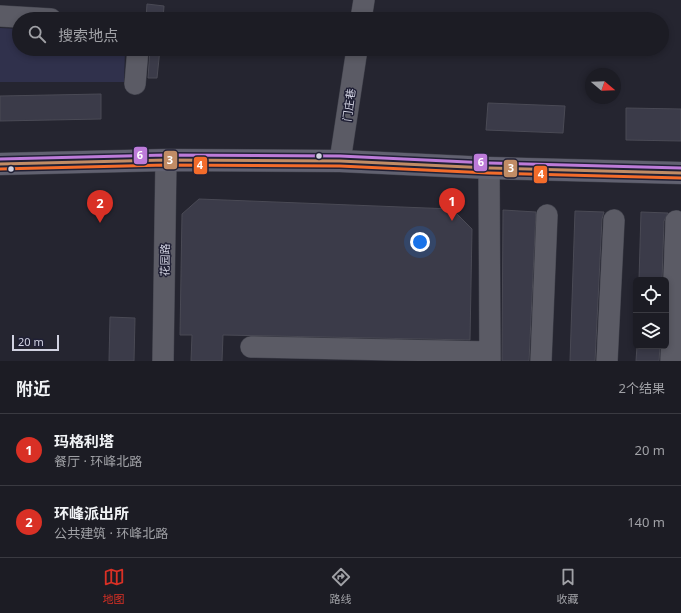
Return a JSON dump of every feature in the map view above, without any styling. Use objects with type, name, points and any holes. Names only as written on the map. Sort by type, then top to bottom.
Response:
[{"type":"main road","points":[[0,164],[166,160],[340,160],[489,168],[681,173]]},
{"type":"street","points":[[362,12],[364,0]]},
{"type":"street","points":[[0,16],[12,17]]},
{"type":"street","points":[[135,84],[137,56]]},
{"type":"street","name":"门庄巷","points":[[340,160],[356,56]]},
{"type":"street","name":"花园路","points":[[163,361],[166,160]]},
{"type":"street","points":[[251,346],[490,357],[489,168]]},
{"type":"street","points":[[541,361],[547,215]]},
{"type":"street","points":[[607,361],[614,220]]},
{"type":"street","points":[[671,361],[676,220]]},
{"type":"shaded area","points":[[0,28],[12,29],[12,56],[125,56],[124,82],[0,82]]},
{"type":"building","points":[[147,4],[164,6],[164,12],[146,12]]},
{"type":"building","points":[[150,56],[159,56],[157,78],[148,78]]},
{"type":"building","points":[[101,94],[101,119],[0,121],[0,96]]},
{"type":"building","points":[[488,103],[565,106],[563,133],[486,130]]},
{"type":"building","points":[[626,108],[681,109],[681,141],[626,140]]},
{"type":"building","points":[[199,199],[452,209],[472,229],[470,340],[223,335],[222,361],[191,361],[192,335],[180,335],[182,214]]},
{"type":"building","points":[[503,210],[536,212],[529,361],[502,361]]},
{"type":"building","points":[[575,211],[604,212],[602,219],[595,361],[570,361]]},
{"type":"building","points":[[641,212],[668,213],[664,221],[662,277],[639,277]]},
{"type":"building","points":[[110,317],[135,318],[134,361],[109,361]]},
{"type":"building","points":[[637,349],[660,349],[659,361],[636,361]]},
{"type":"transit line","name":"6","points":[[0,159],[166,155],[340,156],[489,163],[681,168]]},
{"type":"transit line","name":"3","points":[[0,164],[166,160],[340,161],[489,168],[681,173]]},
{"type":"transit line","name":"4","points":[[0,169],[166,165],[340,166],[489,173],[681,178]]},
{"type":"place","name":"玛格利塔","points":[[452,221]]},
{"type":"place","name":"环峰派出所","points":[[100,223]]}]
